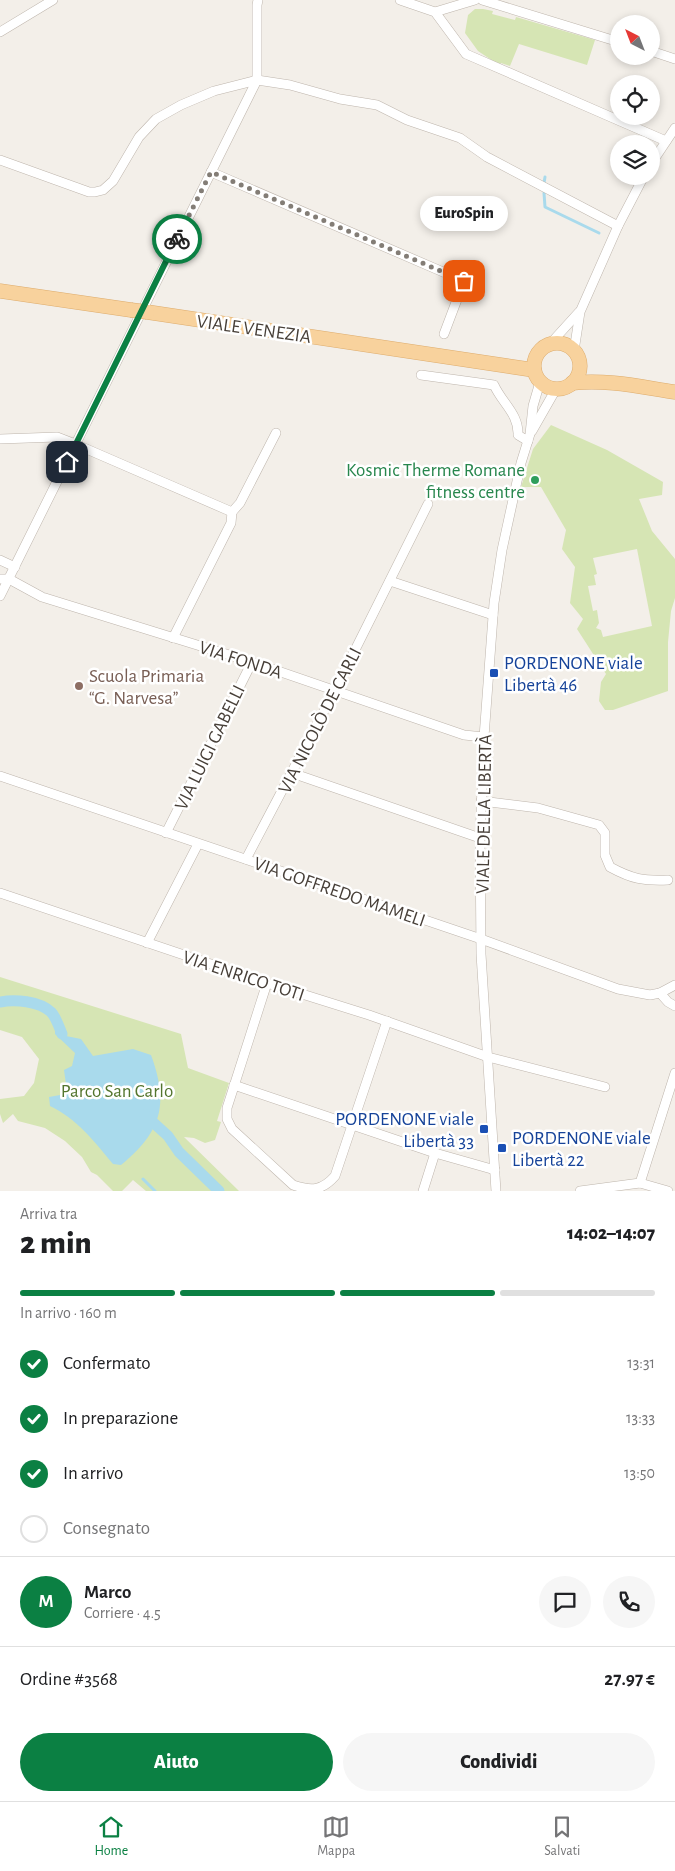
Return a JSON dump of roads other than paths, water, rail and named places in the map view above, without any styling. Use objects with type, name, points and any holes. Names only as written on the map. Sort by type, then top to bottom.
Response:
[{"type":"main road","name":"VIALE VENEZIA","points":[[0,291],[509,365],[537,376]]},
{"type":"main road","points":[[577,355],[579,374],[568,387],[556,389],[547,387],[537,376],[536,355],[541,349],[550,344],[563,343],[577,355],[608,382]]},
{"type":"main road","name":"VIALE VENEZIA","points":[[509,365],[536,355]]},
{"type":"main road","points":[[572,383],[608,382],[675,392]]},
{"type":"street","points":[[0,32],[53,0]]},
{"type":"street","points":[[0,596],[4,579],[15,567],[257,80],[258,0]]},
{"type":"street","points":[[400,0],[435,12],[466,54],[666,141]]},
{"type":"street","points":[[435,12],[475,0]]},
{"type":"street","points":[[482,0],[610,39]]},
{"type":"street","points":[[660,55],[675,59]]},
{"type":"street","points":[[0,160],[74,187],[94,192],[114,181],[139,137],[156,119],[181,105],[214,91],[257,80],[290,85],[340,99],[377,106],[407,120],[460,138],[487,157],[618,226]]},
{"type":"street","points":[[660,150],[675,128]]},
{"type":"street","points":[[211,172],[464,281],[444,334]]},
{"type":"street","points":[[550,344],[580,312],[618,226],[639,185]]},
{"type":"street","points":[[577,355],[580,312]]},
{"type":"street","points":[[421,375],[494,385],[499,395],[516,417],[518,434],[529,437]]},
{"type":"street","name":"VIALE DELLA LIBERTÀ","points":[[496,1191],[480,954],[480,838],[484,737],[493,615],[502,550],[521,463],[529,437],[537,376]]},
{"type":"street","name":"VIALE DELLA LIBERTÀ","points":[[529,437],[556,389]]},
{"type":"street","points":[[173,638],[232,523],[232,512],[240,503],[276,433]]},
{"type":"street","points":[[0,439],[57,437],[232,512]]},
{"type":"street","name":"VIA NICOLÒ DE CARLI","points":[[246,859],[336,690],[428,504]]},
{"type":"street","points":[[0,560],[15,567]]},
{"type":"street","name":"VIA FONDA","points":[[4,579],[42,597],[252,662],[464,735],[484,737]]},
{"type":"street","points":[[390,581],[493,615]]},
{"type":"street","name":"VIA LUIGI GABELLI","points":[[166,833],[252,662]]},
{"type":"street","points":[[292,773],[480,838]]},
{"type":"street","name":"VIA GOFFREDO MAMELI","points":[[0,776],[481,939],[618,988],[650,995],[660,993]]},
{"type":"street","points":[[481,801],[538,808],[599,825],[605,833],[605,854],[610,867],[627,877],[668,880]]},
{"type":"street","points":[[148,943],[198,844]]},
{"type":"street","name":"VIA ENRICO TOTI","points":[[0,894],[267,984],[387,1021],[488,1057],[604,1087]]},
{"type":"street","points":[[267,984],[226,1114],[232,1129],[293,1185],[303,1190],[316,1191],[328,1185],[335,1176],[387,1021]]},
{"type":"street","points":[[675,985],[660,993],[668,1002],[675,1006]]},
{"type":"street","points":[[640,1183],[671,1100],[675,1073]]},
{"type":"street","points":[[234,1085],[435,1153],[495,1170]]},
{"type":"street","points":[[423,1191],[435,1153]]},
{"type":"street","points":[[580,1191],[640,1183],[668,1191]]},
{"type":"water","points":[[55,1014],[61,1021],[66,1036],[81,1039],[93,1056],[133,1049],[151,1055],[160,1088],[158,1116],[146,1140],[121,1165],[113,1164],[77,1124],[50,1106],[49,1097],[60,1095],[66,1084],[64,1070],[72,1066],[75,1053],[55,1034]]},
{"type":"waterway","points":[[544,183],[545,177]]},
{"type":"waterway","points":[[544,193],[545,207],[599,233]]},
{"type":"waterway","points":[[0,1002],[27,1002],[46,1008],[51,1012],[62,1034]]},
{"type":"waterway","points":[[145,1115],[168,1136],[179,1152],[219,1191]]},
{"type":"waterway","points":[[143,1179],[155,1191]]},
{"type":"place","name":"EuroSpin","points":[[464,281]]},
{"type":"place","name":"Kosmic Therme Romane fitness centre","points":[[535,480]]},
{"type":"place","name":"PORDENONE viale Libertà 46","points":[[494,673]]},
{"type":"place","name":"Scuola Primaria “G. Narvesa”","points":[[79,686]]},
{"type":"place","name":"PORDENONE viale Libertà 33","points":[[484,1129]]},
{"type":"place","name":"PORDENONE viale Libertà 22","points":[[502,1148]]},
{"type":"park label","name":"Parco San Carlo","points":[[117,1090]]}]
